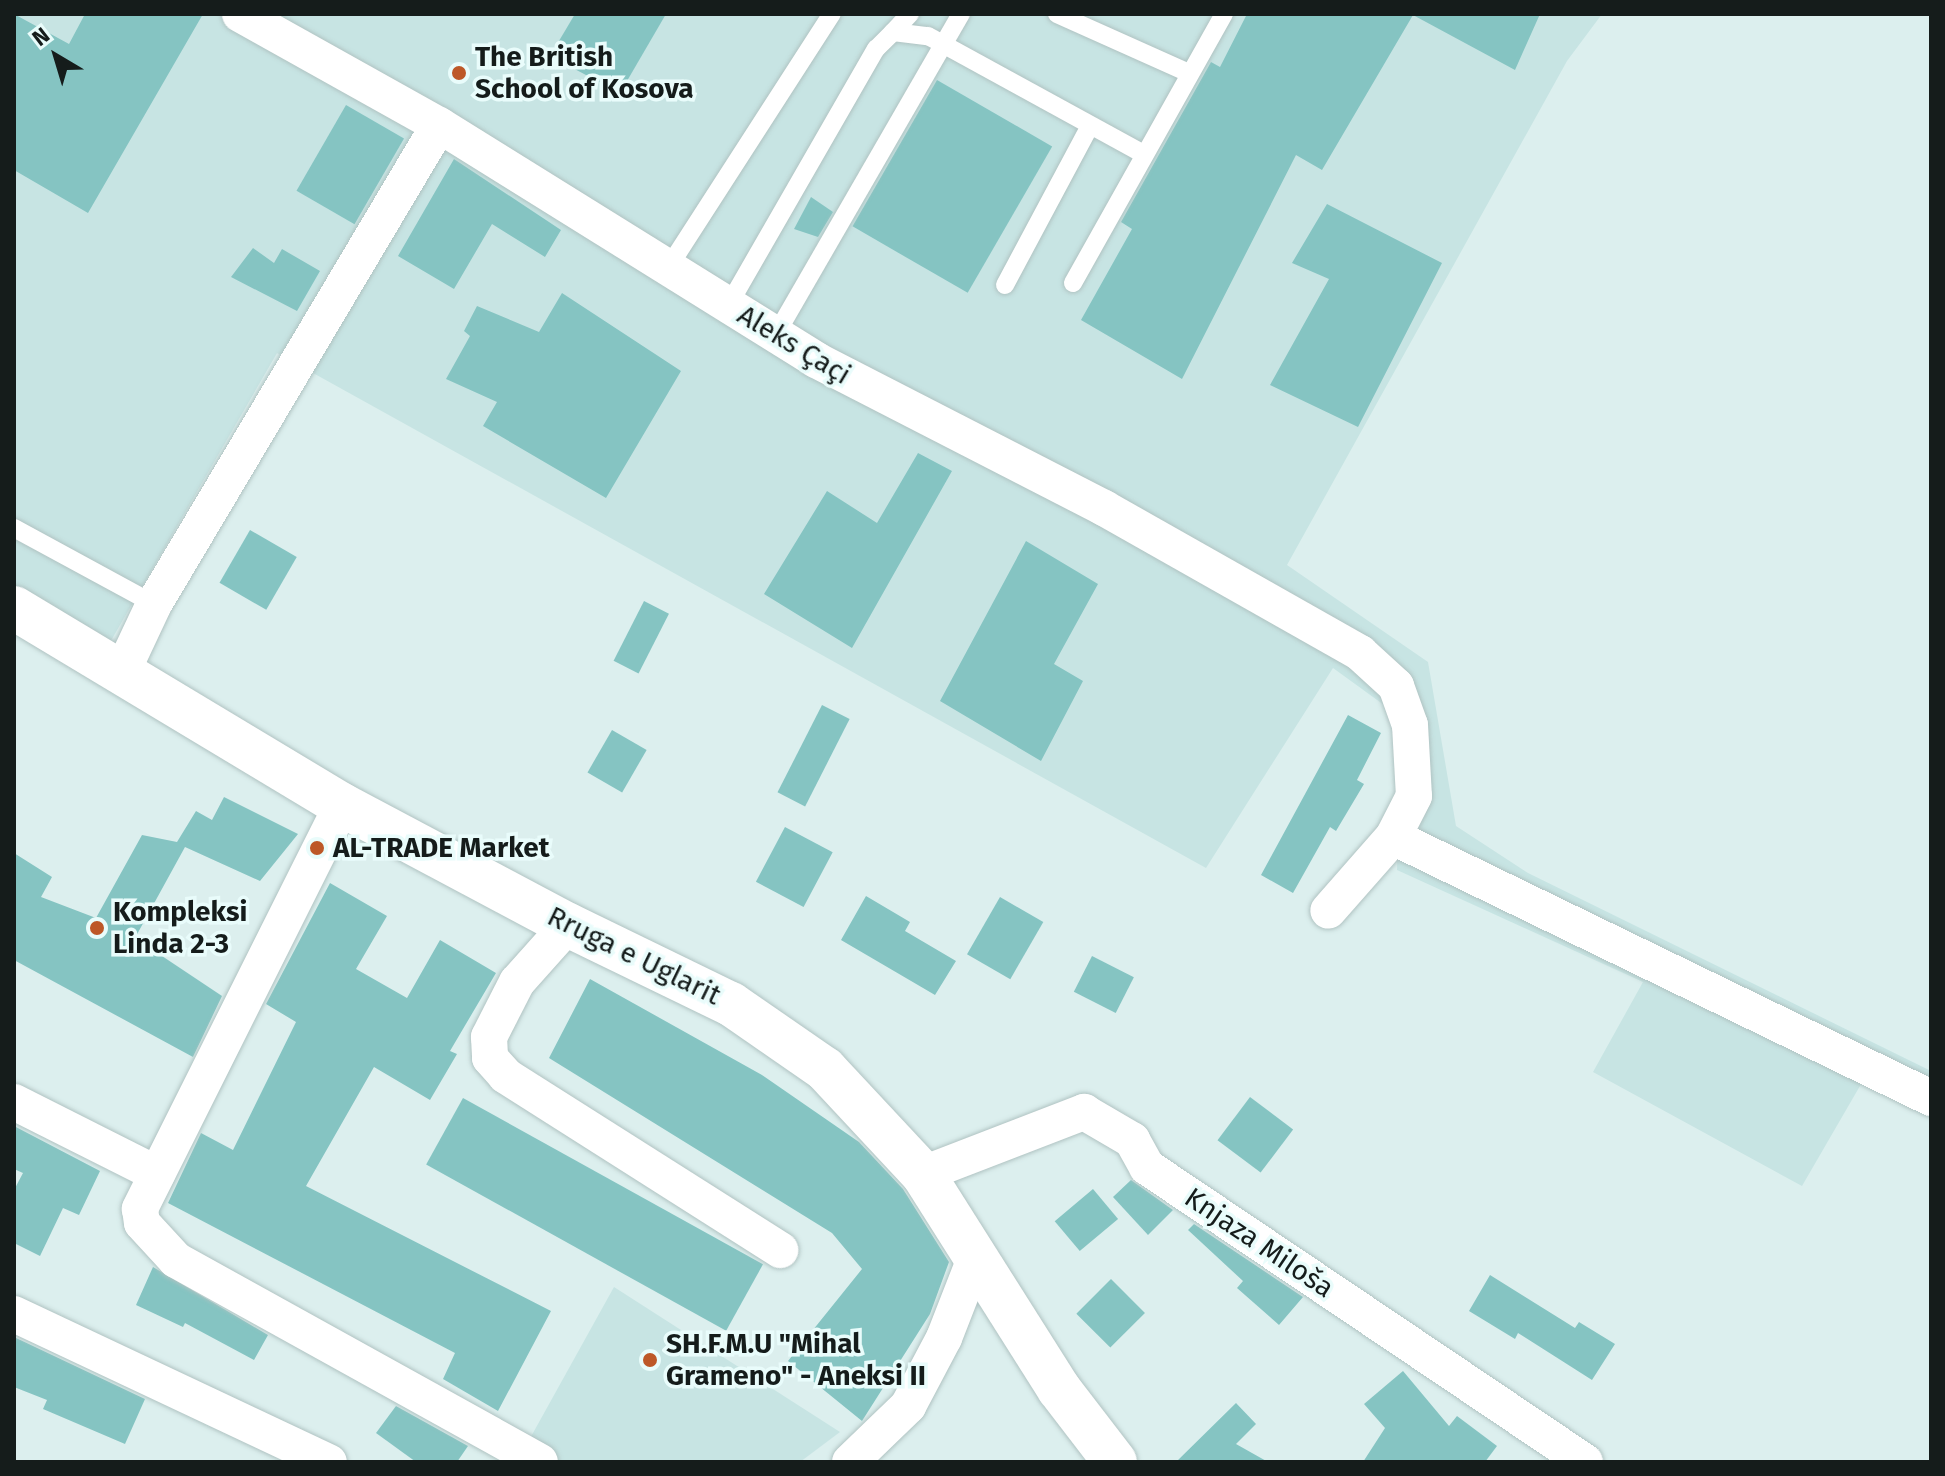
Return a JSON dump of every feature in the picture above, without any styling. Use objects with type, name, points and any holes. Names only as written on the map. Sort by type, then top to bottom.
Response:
[{"type":"street","name":"Aleks Çaçi","points":[[240,14],[439,125],[775,336],[915,414],[1104,508],[1360,653],[1396,686],[1410,725],[1414,796],[1393,837],[1328,911]]},
{"type":"street","points":[[123,670],[154,604],[439,125]]},
{"type":"street","name":"Rruga e Uglarit","points":[[14,608],[123,670],[342,805],[568,925],[731,1004],[825,1069],[923,1174],[1059,1389],[1115,1462]]},
{"type":"street","points":[[342,805],[140,1209],[142,1223],[176,1260],[540,1462]]},
{"type":"street","points":[[1393,837],[1931,1098]]},
{"type":"street","points":[[568,925],[517,982],[489,1037],[490,1058],[506,1076],[780,1250]]},
{"type":"street","points":[[14,1102],[157,1174]]},
{"type":"street","name":"Knjaza Miloša","points":[[923,1174],[1084,1112],[1132,1140],[1147,1167],[1585,1462]]},
{"type":"street","points":[[850,1462],[908,1406],[944,1338],[976,1256]]},
{"type":"street","points":[[14,1314],[329,1462]]},
{"type":"lane","points":[[668,268],[832,14]]},
{"type":"lane","points":[[728,306],[876,49],[910,14]]},
{"type":"lane","points":[[775,336],[961,14]]},
{"type":"lane","points":[[1057,14],[1189,73]]},
{"type":"lane","points":[[1073,283],[1142,153],[1224,14]]},
{"type":"lane","points":[[893,32],[928,36],[941,47],[1142,153]]},
{"type":"lane","points":[[1005,285],[1090,126]]},
{"type":"lane","points":[[14,528],[154,604]]},
{"type":"shaded area","points":[[14,14],[1602,14],[1567,61],[1287,565],[1428,662],[1456,826],[1528,873],[1931,1071],[1931,1115],[1864,1079],[1802,1186],[1593,1072],[1643,982],[1397,870],[1402,718],[1333,668],[1206,868],[277,353],[109,644],[14,592]]},
{"type":"shaded area","name":"SH.F.M.U \"Mihal Grameno\" - Aneksi II","points":[[614,1287],[840,1432],[800,1462],[541,1462],[523,1451]]},
{"type":"building","points":[[14,14],[69,44],[85,14],[203,14],[88,213],[14,170]]},
{"type":"building","points":[[575,14],[666,14],[620,93],[550,56]]},
{"type":"building","points":[[1247,14],[1540,14],[1515,70],[1413,15],[1322,170],[1296,155],[1182,379],[1081,320],[1132,229],[1121,222],[1211,62],[1220,67]]},
{"type":"building","points":[[937,80],[1052,146],[968,293],[852,226]]},
{"type":"building","points":[[346,105],[404,138],[355,224],[296,191]]},
{"type":"building","points":[[454,159],[561,230],[545,257],[492,224],[454,289],[398,256]]},
{"type":"building","points":[[811,197],[833,212],[818,237],[794,229]]},
{"type":"building","points":[[1327,204],[1442,263],[1358,427],[1270,385],[1329,279],[1292,263]]},
{"type":"building","points":[[253,248],[274,263],[282,249],[320,271],[297,311],[231,277]]},
{"type":"building","points":[[562,293],[681,371],[606,498],[483,426],[497,402],[446,379],[470,336],[464,331],[477,306],[539,332]]},
{"type":"building","points":[[918,453],[952,471],[852,648],[764,594],[827,491],[877,523]]},
{"type":"building","points":[[250,530],[297,557],[266,610],[220,583]]},
{"type":"building","points":[[1026,541],[1098,584],[1054,664],[1083,681],[1041,761],[940,701]]},
{"type":"building","points":[[644,601],[669,614],[639,673],[614,661]]},
{"type":"building","points":[[822,705],[850,719],[805,806],[778,792]]},
{"type":"building","points":[[1348,715],[1381,733],[1357,780],[1364,784],[1336,831],[1330,827],[1293,893],[1261,875]]},
{"type":"building","points":[[612,730],[647,750],[622,792],[588,772]]},
{"type":"building","name":"Kompleksi Linda 2-3","points":[[224,797],[298,834],[260,881],[185,847],[135,938],[222,996],[193,1057],[14,960],[14,853],[52,877],[41,897],[96,918],[142,835],[177,842],[196,811],[212,820]]},
{"type":"building","points":[[785,827],[833,852],[804,907],[756,882]]},
{"type":"building","points":[[330,883],[387,916],[356,969],[407,998],[440,940],[496,973],[450,1051],[457,1054],[430,1100],[374,1067],[306,1186],[551,1311],[498,1411],[443,1379],[455,1353],[168,1203],[201,1133],[233,1150],[296,1022],[266,1004]]},
{"type":"building","points":[[866,896],[910,922],[905,931],[956,961],[935,995],[841,940]]},
{"type":"building","points":[[1000,897],[1043,922],[1010,979],[967,954]]},
{"type":"building","points":[[1092,956],[1134,977],[1116,1013],[1074,992]]},
{"type":"building","points":[[590,979],[762,1075],[859,1142],[903,1189],[949,1262],[930,1314],[862,1421],[788,1361],[862,1269],[832,1233],[549,1058]]},
{"type":"building","points":[[1250,1097],[1293,1129],[1261,1173],[1218,1140]]},
{"type":"building","points":[[463,1098],[763,1264],[726,1331],[426,1164]]},
{"type":"building","points":[[14,1126],[100,1171],[79,1215],[63,1208],[40,1256],[14,1243],[14,1190],[23,1173],[14,1169]]},
{"type":"building","points":[[1131,1180],[1173,1210],[1148,1235],[1113,1197]]},
{"type":"building","points":[[1093,1189],[1118,1219],[1080,1251],[1055,1221]]},
{"type":"building","points":[[1194,1224],[1303,1297],[1279,1325],[1237,1288],[1243,1281],[1188,1230]]},
{"type":"building","points":[[153,1267],[268,1335],[254,1360],[185,1323],[183,1327],[136,1305]]},
{"type":"building","points":[[1490,1275],[1575,1328],[1579,1322],[1615,1344],[1592,1380],[1518,1333],[1515,1339],[1469,1311]]},
{"type":"building","points":[[1111,1279],[1145,1313],[1110,1348],[1076,1314]]},
{"type":"building","points":[[14,1337],[145,1399],[125,1444],[43,1409],[47,1400],[14,1387]]},
{"type":"building","points":[[1403,1371],[1449,1426],[1457,1416],[1497,1446],[1485,1462],[1363,1462],[1385,1428],[1364,1404]]},
{"type":"building","points":[[1236,1403],[1256,1424],[1236,1444],[1268,1462],[1176,1462]]},
{"type":"building","points":[[396,1406],[468,1446],[457,1462],[416,1462],[376,1433]]},
{"type":"place","name":"The British School of Kosova","points":[[459,73]]},
{"type":"place","name":"AL-TRADE Market","points":[[317,848]]},
{"type":"place","name":"Kompleksi Linda 2-3","points":[[97,928]]},
{"type":"place","name":"SH.F.M.U \"Mihal Grameno\" - Aneksi II","points":[[650,1360]]}]
